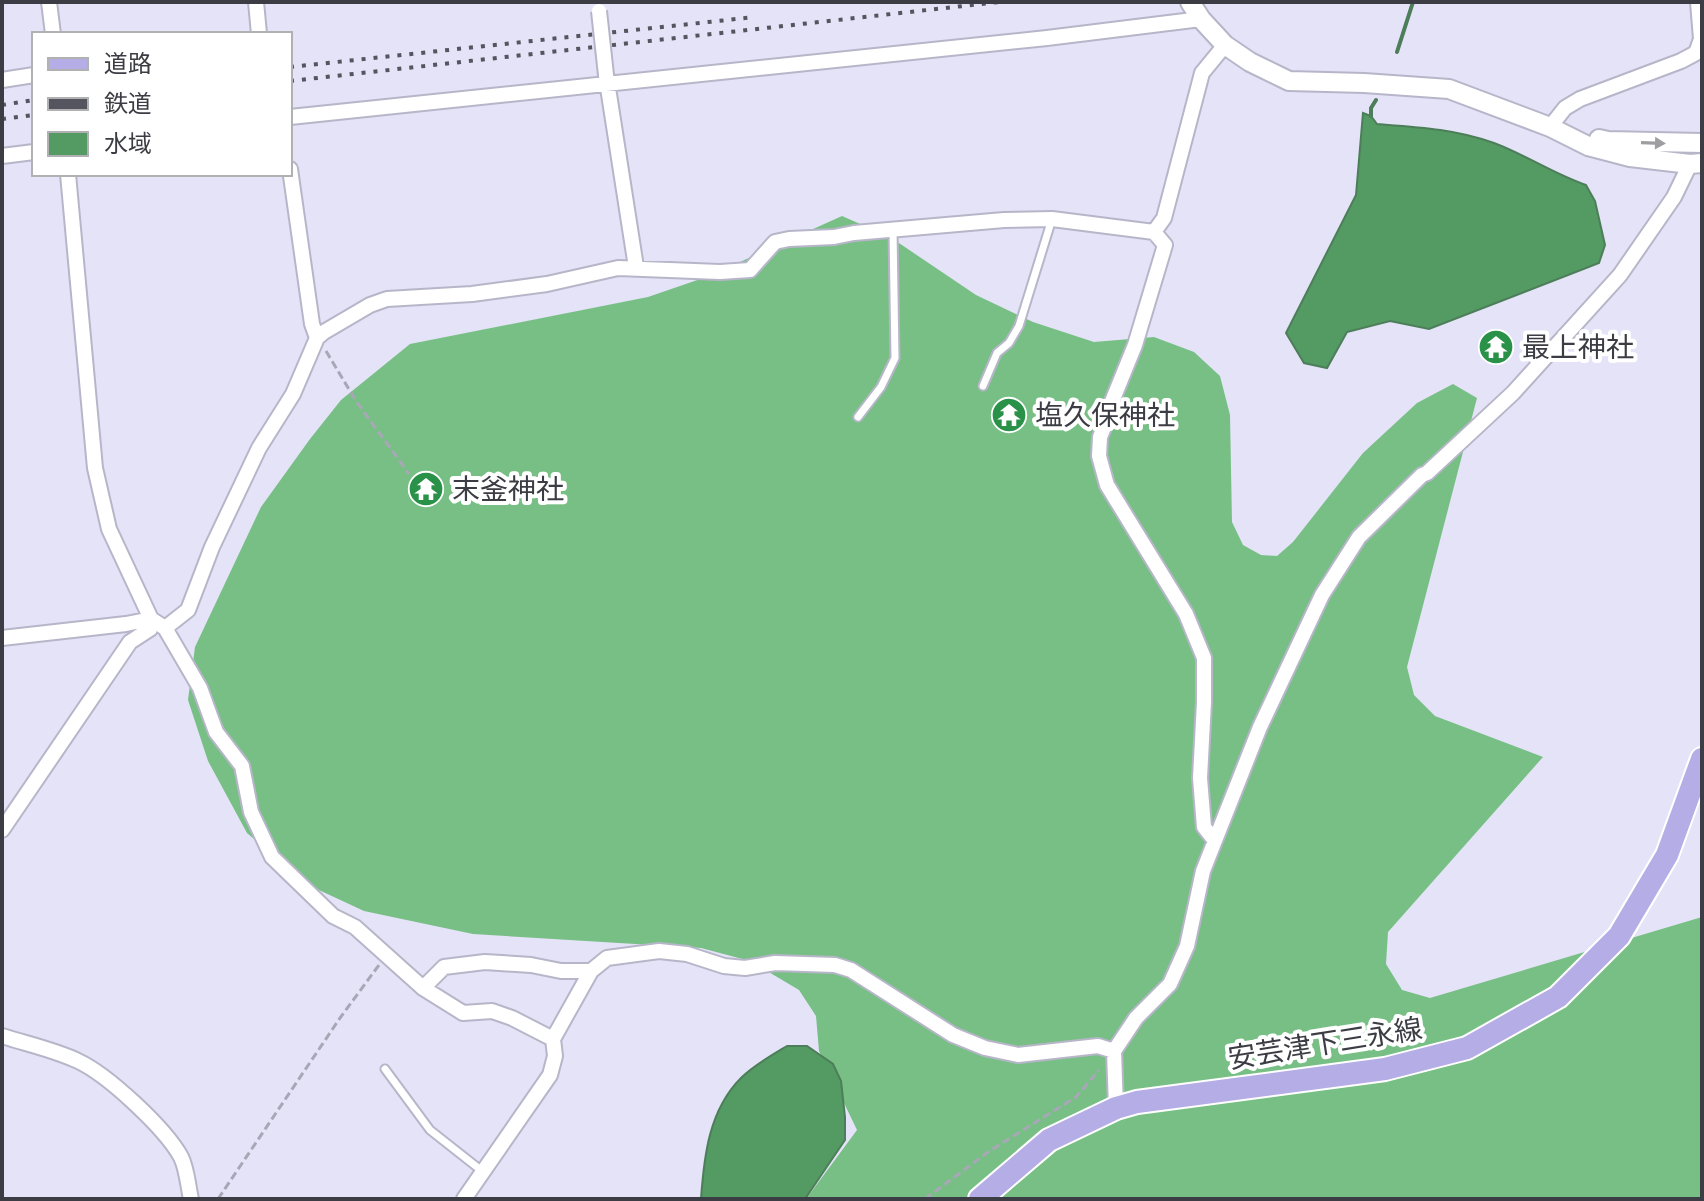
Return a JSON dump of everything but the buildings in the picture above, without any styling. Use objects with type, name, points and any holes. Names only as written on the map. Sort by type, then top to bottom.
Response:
[{"type":"main road","name":"安芸津下三永線","points":[[980,1199],[1049,1140],[1116,1108],[1137,1102],[1398,1066],[1467,1048],[1558,997],[1619,936],[1667,855],[1702,759]]},
{"type":"street","points":[[49,2],[53,32]]},
{"type":"street","points":[[256,2],[259,32]]},
{"type":"street","points":[[1550,127],[1565,108],[1580,99],[1696,53],[1701,39],[1698,2]]},
{"type":"street","points":[[599,6],[636,267]]},
{"type":"street","points":[[292,117],[607,79],[1047,38],[1196,10],[1225,45],[1250,62],[1289,81],[1449,89],[1550,127],[1588,146],[1630,157],[1696,164],[1620,275],[1513,393],[1359,537],[1322,595],[1260,727],[1203,871],[1187,946],[1170,984],[1136,1018],[1114,1051],[1116,1108]]},
{"type":"street","points":[[1154,232],[1164,218],[1202,73],[1225,45]]},
{"type":"street","points":[[2,80],[32,75]]},
{"type":"street","points":[[1550,127],[1608,141],[1702,143]]},
{"type":"street","points":[[2,156],[32,152]]},
{"type":"street","points":[[2,830],[130,642],[150,629],[151,619],[109,529],[95,468],[68,176]]},
{"type":"street","points":[[291,176],[312,324],[317,338]]},
{"type":"street","points":[[165,628],[188,610],[212,547],[259,448],[293,394],[317,338],[370,305],[387,299],[472,294],[547,284],[618,268],[720,272],[750,270],[775,242],[789,239],[1004,220],[1052,219],[1154,232],[1165,245],[1135,345],[1100,437],[1099,456],[1107,485],[1186,614],[1204,658],[1200,778],[1204,827],[1215,841]]},
{"type":"street","points":[[2,638],[151,619],[165,628],[200,688],[216,732],[242,766],[251,812],[272,857],[333,916],[355,927],[423,988],[463,1013],[492,1011],[553,1039]]},
{"type":"street","points":[[464,1199],[550,1075],[555,1056],[553,1039],[591,971],[607,958],[659,951],[687,954],[724,966],[745,968],[775,963],[835,965],[851,970],[953,1035],[985,1048],[1018,1055],[1098,1046],[1114,1051]]},
{"type":"street","points":[[423,988],[444,967],[485,962],[531,965],[561,971],[591,971]]},
{"type":"street","points":[[2,1036],[78,1061],[109,1081],[173,1145],[182,1160],[191,1199]]},
{"type":"lane","points":[[983,386],[997,353],[1009,343],[1019,326],[1052,219]]},
{"type":"lane","points":[[858,417],[881,387],[895,358],[893,230]]},
{"type":"lane","points":[[385,1069],[430,1130],[484,1172]]},
{"type":"path","points":[[317,338],[356,401],[409,474]]},
{"type":"path","points":[[218,1199],[386,954]]},
{"type":"path","points":[[925,1199],[988,1152],[1076,1097],[1114,1051]]},
{"type":"shaded area","points":[[842,216],[890,237],[976,295],[1033,322],[1094,342],[1154,337],[1194,352],[1220,376],[1230,415],[1232,522],[1243,545],[1261,555],[1277,556],[1293,542],[1363,453],[1417,403],[1453,384],[1477,398],[1407,667],[1414,695],[1435,716],[1543,757],[1388,932],[1386,964],[1402,990],[1430,998],[1702,917],[1702,1199],[806,1199],[857,1130],[819,1051],[816,1016],[799,990],[750,961],[701,948],[473,934],[364,911],[306,884],[247,833],[208,761],[188,700],[195,647],[261,507],[341,400],[410,344],[648,297],[709,276]]},
{"type":"water","points":[[1363,113],[1371,116],[1377,124],[1436,129],[1480,138],[1586,185],[1595,201],[1605,245],[1599,263],[1429,329],[1390,321],[1347,332],[1327,368],[1304,363],[1286,333],[1356,195]]},
{"type":"water","points":[[787,1046],[807,1046],[833,1064],[841,1081],[845,1140],[805,1199],[701,1199],[710,1134],[722,1104],[746,1073]]},
{"type":"waterway","points":[[1397,52],[1413,2]]},
{"type":"waterway","points":[[1371,116],[1376,100]]},
{"type":"railway","points":[[292,81],[999,2]]},
{"type":"railway","points":[[292,67],[755,17]]},
{"type":"railway","points":[[2,105],[32,100]]},
{"type":"railway","points":[[2,119],[32,115]]},
{"type":"place","name":"最上神社","points":[[1496,347]]},
{"type":"place","name":"塩久保神社","points":[[1009,415]]},
{"type":"place","name":"末釜神社","points":[[426,489]]}]
